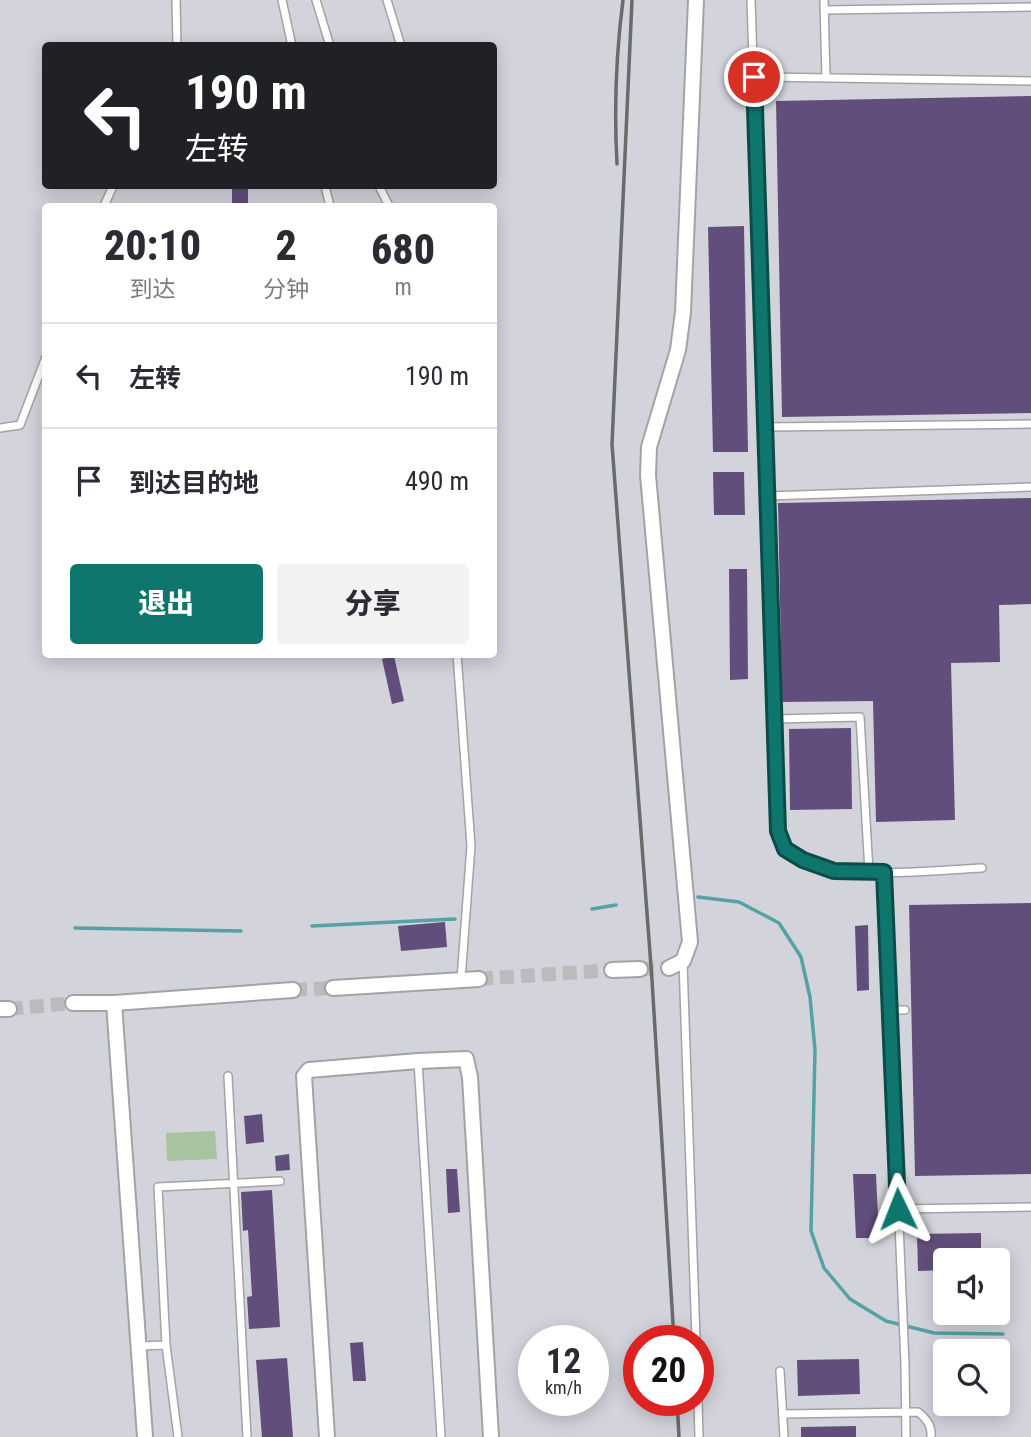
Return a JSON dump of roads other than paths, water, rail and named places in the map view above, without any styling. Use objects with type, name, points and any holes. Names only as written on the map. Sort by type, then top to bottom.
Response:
[{"type":"street","points":[[669,968],[683,961],[690,942],[648,475],[649,447],[678,350],[683,312],[696,0]]},
{"type":"street","points":[[612,970],[640,969]]},
{"type":"street","points":[[333,988],[479,979]]},
{"type":"street","points":[[73,1003],[114,1003],[293,990]]},
{"type":"street","points":[[114,1003],[145,1437]]},
{"type":"street","points":[[327,1437],[304,1076],[309,1070],[418,1060],[466,1059],[470,1077],[491,1437]]},
{"type":"lane","points":[[176,0],[177,42]]},
{"type":"lane","points":[[282,0],[291,42]]},
{"type":"lane","points":[[316,0],[329,42]]},
{"type":"lane","points":[[387,0],[400,42]]},
{"type":"lane","points":[[751,0],[778,831],[785,849],[803,860],[834,871],[982,868]]},
{"type":"lane","points":[[824,0],[826,78]]},
{"type":"lane","points":[[824,10],[1031,7]]},
{"type":"lane","points":[[754,77],[1031,81]]},
{"type":"lane","points":[[0,428],[20,425],[42,367]]},
{"type":"lane","points":[[765,426],[1031,424]]},
{"type":"lane","points":[[768,496],[1031,486]]},
{"type":"lane","points":[[457,658],[471,846],[461,980]]},
{"type":"lane","points":[[775,719],[860,717],[869,872]]},
{"type":"lane","points":[[884,872],[906,1437]]},
{"type":"lane","points":[[683,961],[695,1325]]},
{"type":"lane","points":[[890,1010],[905,1010]]},
{"type":"lane","points":[[418,1060],[441,1437]]},
{"type":"lane","points":[[228,1076],[247,1437]]},
{"type":"lane","points":[[178,1437],[166,1345],[158,1187],[280,1181]]},
{"type":"lane","points":[[898,1209],[1031,1207]]},
{"type":"lane","points":[[139,1346],[166,1345]]},
{"type":"lane","points":[[780,1371],[784,1437]]},
{"type":"lane","points":[[783,1414],[918,1412],[925,1417],[931,1429],[931,1437]]},
{"type":"lane","points":[[698,1416],[699,1437]]},
{"type":"waterway","points":[[698,897],[739,902],[779,923],[801,957],[810,997],[815,1050],[811,1231],[824,1268],[850,1299],[886,1321],[934,1333],[1003,1334]]},
{"type":"waterway","points":[[592,909],[616,905]]},
{"type":"waterway","points":[[312,926],[455,919]]},
{"type":"waterway","points":[[75,928],[241,931]]},
{"type":"tunnel","points":[[640,969],[669,968]]},
{"type":"tunnel","points":[[479,979],[612,970]]},
{"type":"tunnel","points":[[293,990],[333,988]]},
{"type":"tunnel","points":[[9,1009],[73,1003]]},
{"type":"railway","points":[[617,164],[616,82],[623,0]]},
{"type":"railway","points":[[632,0],[612,444],[652,980],[673,1325]]},
{"type":"railway","points":[[678,1416],[679,1437]]}]
